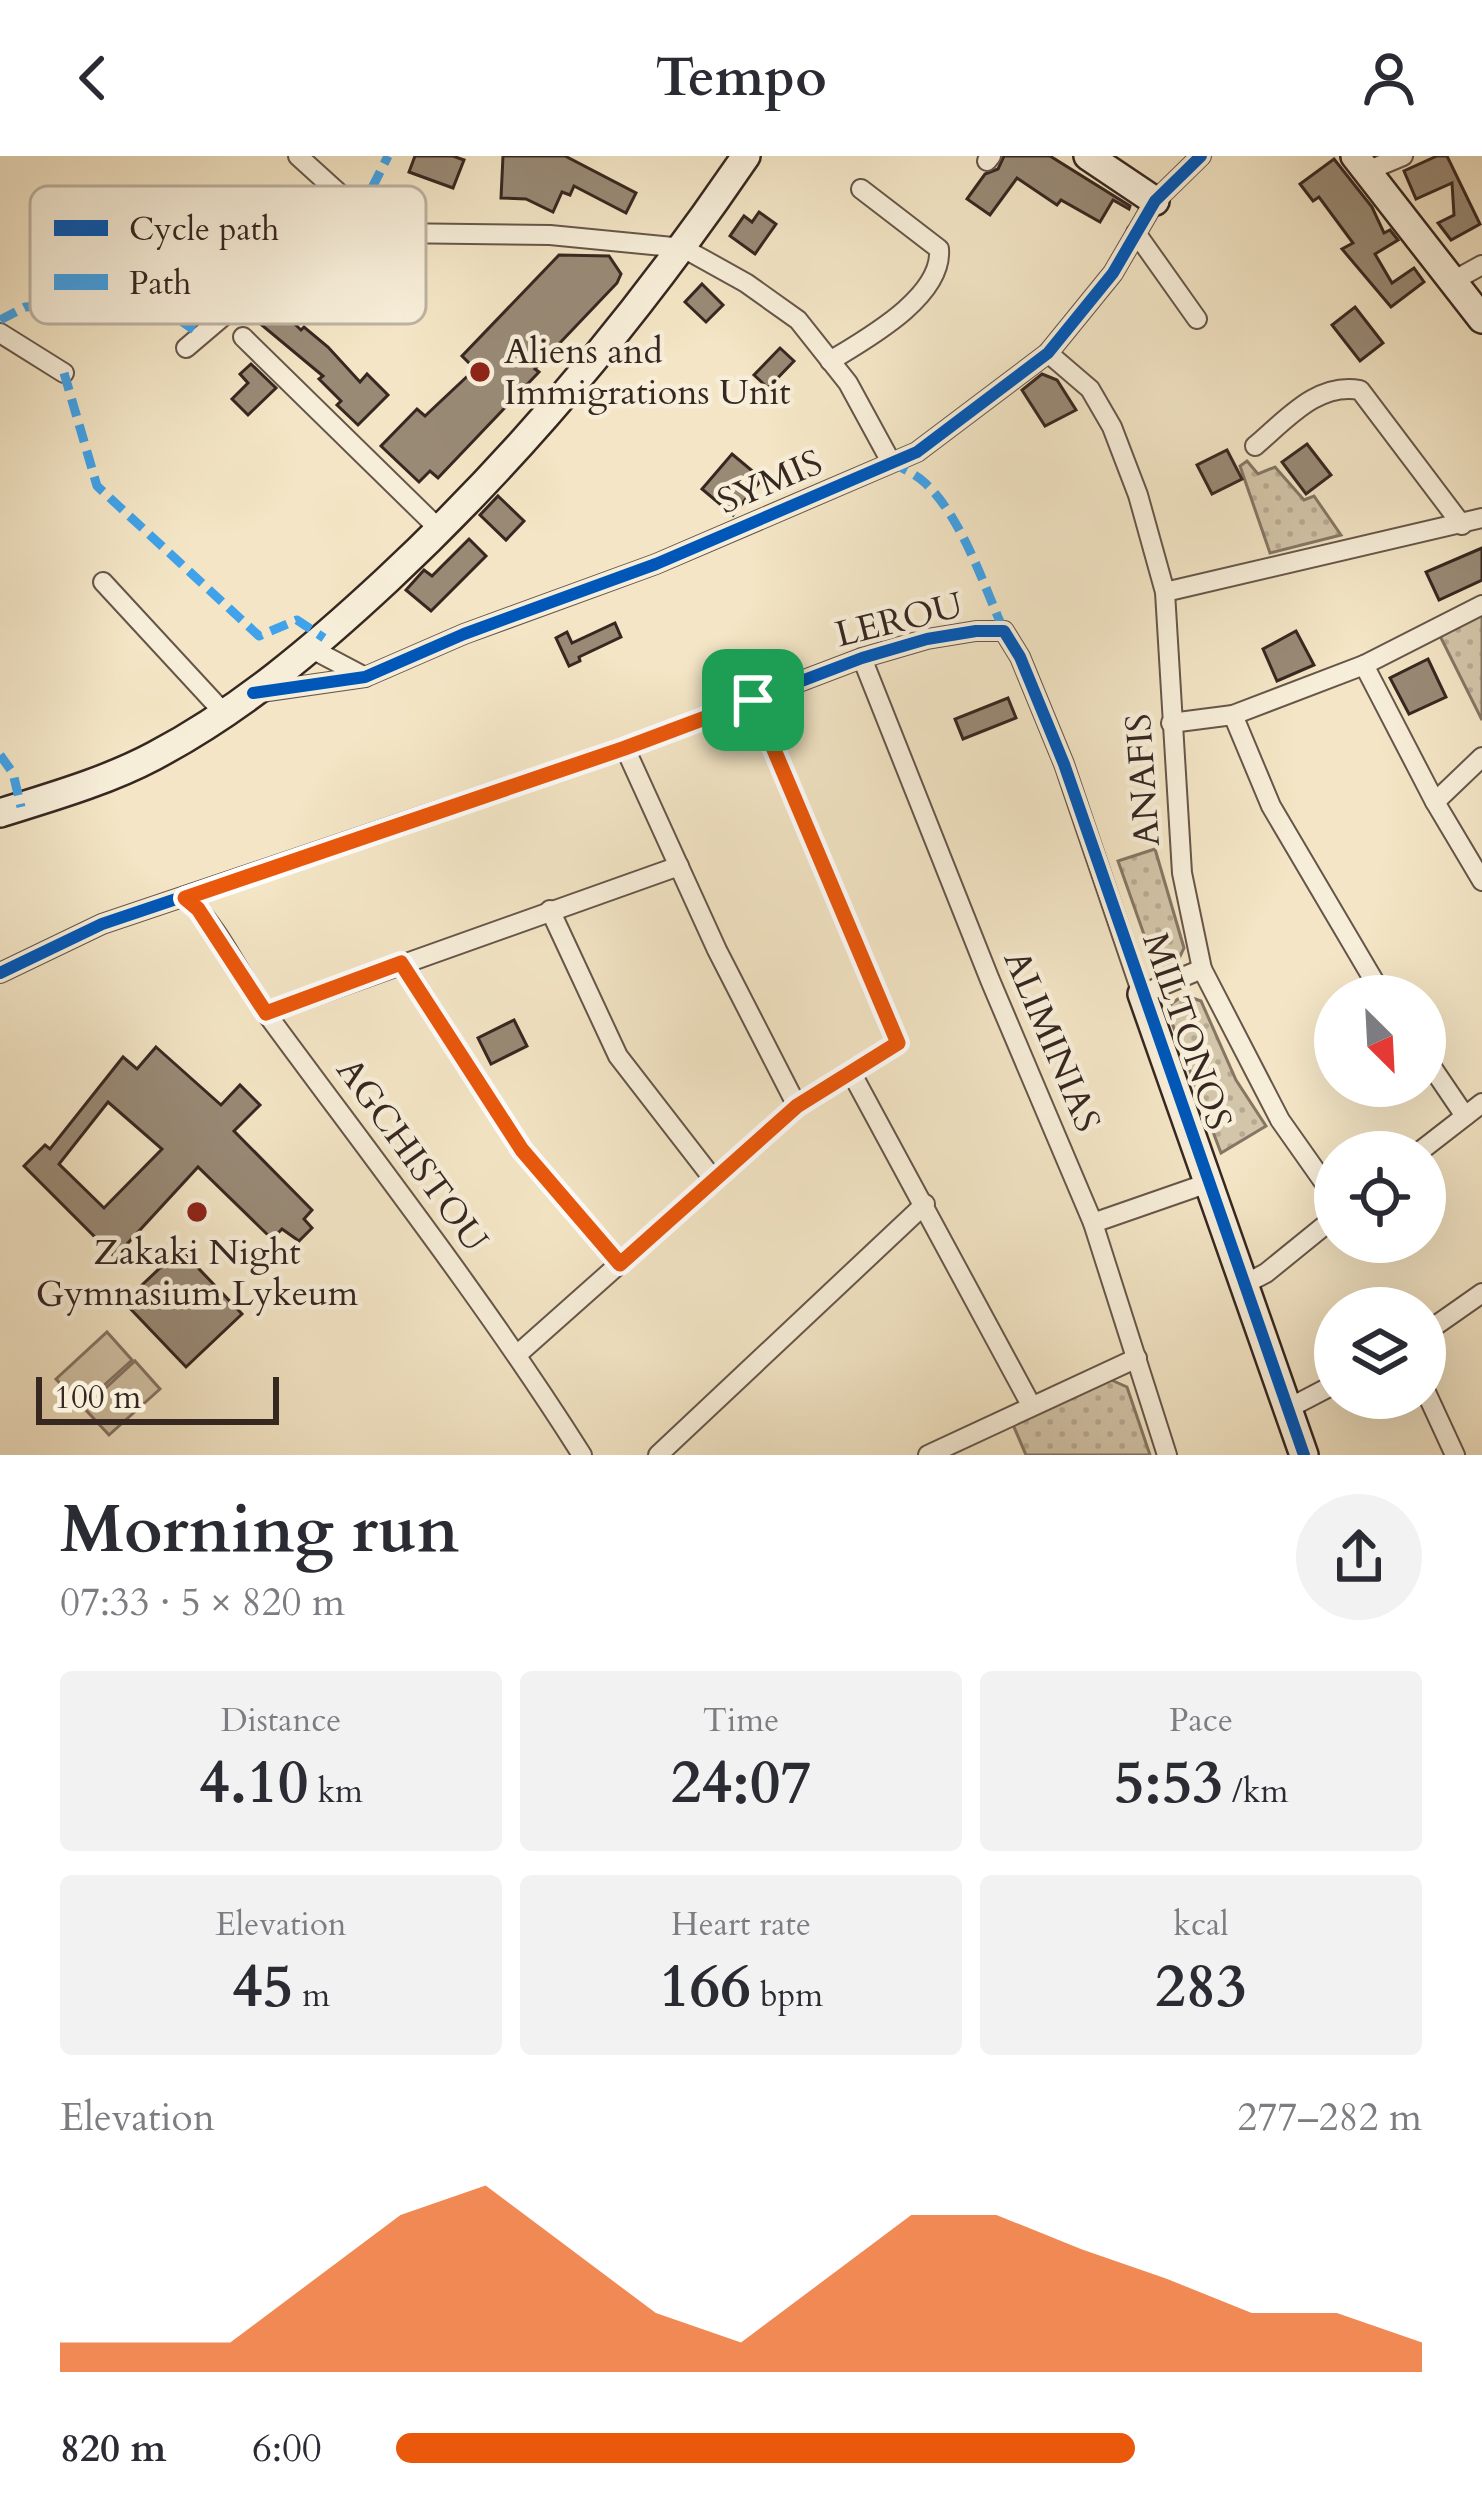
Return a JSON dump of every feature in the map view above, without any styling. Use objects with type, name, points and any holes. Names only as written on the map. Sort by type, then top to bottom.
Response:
[{"type":"main road","points":[[0,813],[152,757],[224,713],[312,649],[440,530],[529,436],[683,248],[746,156]]},
{"type":"main road","points":[[1088,156],[1155,201]]},
{"type":"main road","points":[[1361,163],[1482,319]]},
{"type":"main road","name":"MILTONOS","points":[[1142,994],[1304,1455]]},
{"type":"street","points":[[298,156],[331,186]]},
{"type":"street","name":"SYMIS","points":[[253,693],[365,677],[464,634],[656,564],[932,441],[1048,352],[1113,273],[1155,201],[1201,156]]},
{"type":"street","points":[[1361,163],[1403,156]]},
{"type":"street","points":[[830,361],[907,308],[939,269],[939,249],[861,188]]},
{"type":"street","points":[[426,233],[586,237],[683,248],[798,320],[848,383],[891,462]]},
{"type":"street","points":[[1136,233],[1197,319]]},
{"type":"street","points":[[1453,281],[1482,266]]},
{"type":"street","points":[[186,348],[214,324]]},
{"type":"street","points":[[0,333],[64,374]]},
{"type":"street","points":[[243,337],[440,530]]},
{"type":"street","name":"ANAFIS","points":[[1048,352],[1090,389],[1112,427],[1138,495],[1165,592],[1182,873],[1202,969],[1280,1120],[1314,1168]]},
{"type":"street","points":[[1255,446],[1315,396],[1342,387],[1360,390],[1462,525]]},
{"type":"street","points":[[1165,592],[1482,518]]},
{"type":"street","points":[[103,582],[224,713]]},
{"type":"street","points":[[1172,723],[1233,715],[1364,665],[1482,605]]},
{"type":"street","name":"LEROU","points":[[0,973],[103,924],[625,748],[862,658],[927,639],[1004,631]]},
{"type":"street","name":"MILTONOS","points":[[1004,631],[1020,657],[1064,764],[1142,994]]},
{"type":"street","points":[[312,649],[365,677]]},
{"type":"street","name":"ALIMINIAS","points":[[862,658],[1093,1223],[1167,1455]]},
{"type":"street","points":[[1364,665],[1482,881]]},
{"type":"street","points":[[518,1354],[797,1106],[898,1043],[753,700]]},
{"type":"street","points":[[1233,715],[1271,806],[1371,975]]},
{"type":"street","points":[[625,748],[716,950],[797,1106]]},
{"type":"street","points":[[1435,802],[1482,757]]},
{"type":"street","points":[[266,1013],[679,866]]},
{"type":"street","name":"AGCHISTOU","points":[[185,898],[198,909],[266,1013],[518,1354],[582,1455]]},
{"type":"street","points":[[550,910],[618,1056],[714,1180]]},
{"type":"street","points":[[401,963],[522,1150],[620,1264]]},
{"type":"street","points":[[1142,994],[1202,969]]},
{"type":"street","points":[[851,1072],[1031,1405]]},
{"type":"street","points":[[1446,1087],[1466,1116]]},
{"type":"street","points":[[1446,1131],[1482,1103]]},
{"type":"street","points":[[1093,1223],[1208,1183]]},
{"type":"street","points":[[658,1455],[925,1204]]},
{"type":"street","points":[[1245,1284],[1314,1234]]},
{"type":"street","points":[[1446,1318],[1482,1293]]},
{"type":"street","points":[[928,1455],[1137,1358]]},
{"type":"street","points":[[1289,1408],[1314,1395]]},
{"type":"street","points":[[1438,1419],[1455,1455]]},
{"type":"shaded area","points":[[1247,461],[1258,474],[1275,467],[1304,500],[1314,496],[1341,535],[1270,553],[1240,466]]},
{"type":"shaded area","points":[[1482,615],[1482,720],[1440,636]]},
{"type":"shaded area","points":[[1155,849],[1184,948],[1176,965],[1166,968],[1153,960],[1118,861]]},
{"type":"shaded area","points":[[1184,995],[1201,1001],[1236,1080],[1266,1126],[1221,1153],[1169,1015],[1171,1004]]},
{"type":"shaded area","points":[[107,1332],[132,1360],[81,1406],[56,1379]]},
{"type":"shaded area","points":[[135,1361],[160,1389],[109,1435],[84,1408]]},
{"type":"shaded area","points":[[1109,1379],[1127,1387],[1150,1455],[1026,1455],[1011,1420]]},
{"type":"building","points":[[415,156],[464,160],[453,188],[409,172]]},
{"type":"building","points":[[503,156],[565,156],[636,193],[626,213],[574,186],[570,195],[562,192],[553,212],[526,199],[501,198]]},
{"type":"building","points":[[1004,156],[1050,156],[1129,209],[1113,200],[1100,222],[1061,200],[1057,205],[1017,178],[990,215],[967,199],[985,174],[998,169]]},
{"type":"building","points":[[1447,156],[1480,224],[1451,240],[1438,223],[1454,215],[1452,183],[1416,199],[1404,171]]},
{"type":"building","points":[[1334,159],[1372,207],[1384,233],[1390,230],[1398,240],[1375,254],[1392,283],[1414,268],[1424,282],[1391,307],[1342,249],[1353,243],[1319,197],[1313,201],[1300,184]]},
{"type":"building","points":[[759,212],[776,224],[755,254],[730,236],[744,216],[752,222]]},
{"type":"building","points":[[559,255],[609,256],[621,274],[535,369],[539,372],[438,478],[430,471],[419,482],[381,446],[417,409],[425,416],[475,369],[462,356]]},
{"type":"building","points":[[702,284],[723,305],[706,322],[685,302]]},
{"type":"building","points":[[1355,307],[1383,343],[1360,361],[1332,325]]},
{"type":"building","points":[[260,324],[304,327],[360,382],[367,374],[388,395],[358,425],[337,405],[341,401],[319,379],[323,376]]},
{"type":"building","points":[[780,348],[794,361],[768,388],[754,375]]},
{"type":"building","points":[[251,364],[276,388],[248,415],[232,399],[248,383],[240,374]]},
{"type":"building","points":[[1042,374],[1057,380],[1076,410],[1045,426],[1022,390]]},
{"type":"building","points":[[1307,444],[1331,475],[1306,494],[1282,462]]},
{"type":"building","points":[[1227,450],[1242,479],[1212,494],[1197,465]]},
{"type":"building","points":[[732,454],[762,479],[733,515],[702,489]]},
{"type":"building","points":[[498,496],[524,521],[506,540],[480,515]]},
{"type":"building","points":[[469,539],[486,556],[431,611],[406,590],[424,570],[432,576]]},
{"type":"building","points":[[1482,548],[1482,580],[1439,600],[1426,572]]},
{"type":"building","points":[[615,623],[621,637],[569,666],[556,638],[567,632],[572,643]]},
{"type":"building","points":[[1296,631],[1314,665],[1277,681],[1263,649]]},
{"type":"building","points":[[1428,659],[1446,697],[1409,714],[1390,678]]},
{"type":"building","points":[[1008,698],[1016,718],[963,739],[955,719]]},
{"type":"building","points":[[514,1020],[527,1046],[491,1064],[478,1038]]},
{"type":"building","points":[[156,1047],[221,1105],[240,1085],[260,1105],[234,1131],[312,1210],[304,1219],[312,1228],[299,1241],[282,1229],[272,1239],[198,1167],[115,1257],[24,1166],[45,1145],[50,1149],[123,1057],[137,1069]],"holes":[[[108,1102],[162,1149],[104,1208],[59,1164]]]},
{"type":"building","points":[[180,1249],[242,1314],[186,1367],[124,1302]]},
{"type":"marked path","points":[[373,186],[388,156]]},
{"type":"marked path","points":[[0,320],[30,307]]},
{"type":"marked path","points":[[185,324],[201,335]]},
{"type":"marked path","points":[[64,373],[97,486],[259,636],[297,620],[324,638]]},
{"type":"marked path","points":[[891,462],[924,482],[949,513],[1004,631]]},
{"type":"marked path","points":[[0,755],[13,773],[21,807]]},
{"type":"cycle path","points":[[253,693],[365,677],[464,634],[656,564],[917,452],[1048,353],[1113,273],[1155,201],[1201,156]]},
{"type":"cycle path","points":[[0,973],[102,924],[625,748],[862,658],[927,639],[1004,631],[1020,657],[1064,764],[1304,1455]]},
{"type":"place","name":"Aliens and Immigrations Unit","points":[[480,372]]},
{"type":"place","name":"Zakaki Night Gymnasium Lykeum","points":[[197,1212]]},
{"type":"route","points":[[753,700],[898,1043],[797,1106],[620,1264],[522,1150],[401,963],[266,1013],[198,909],[185,898],[625,748],[753,700]]}]
